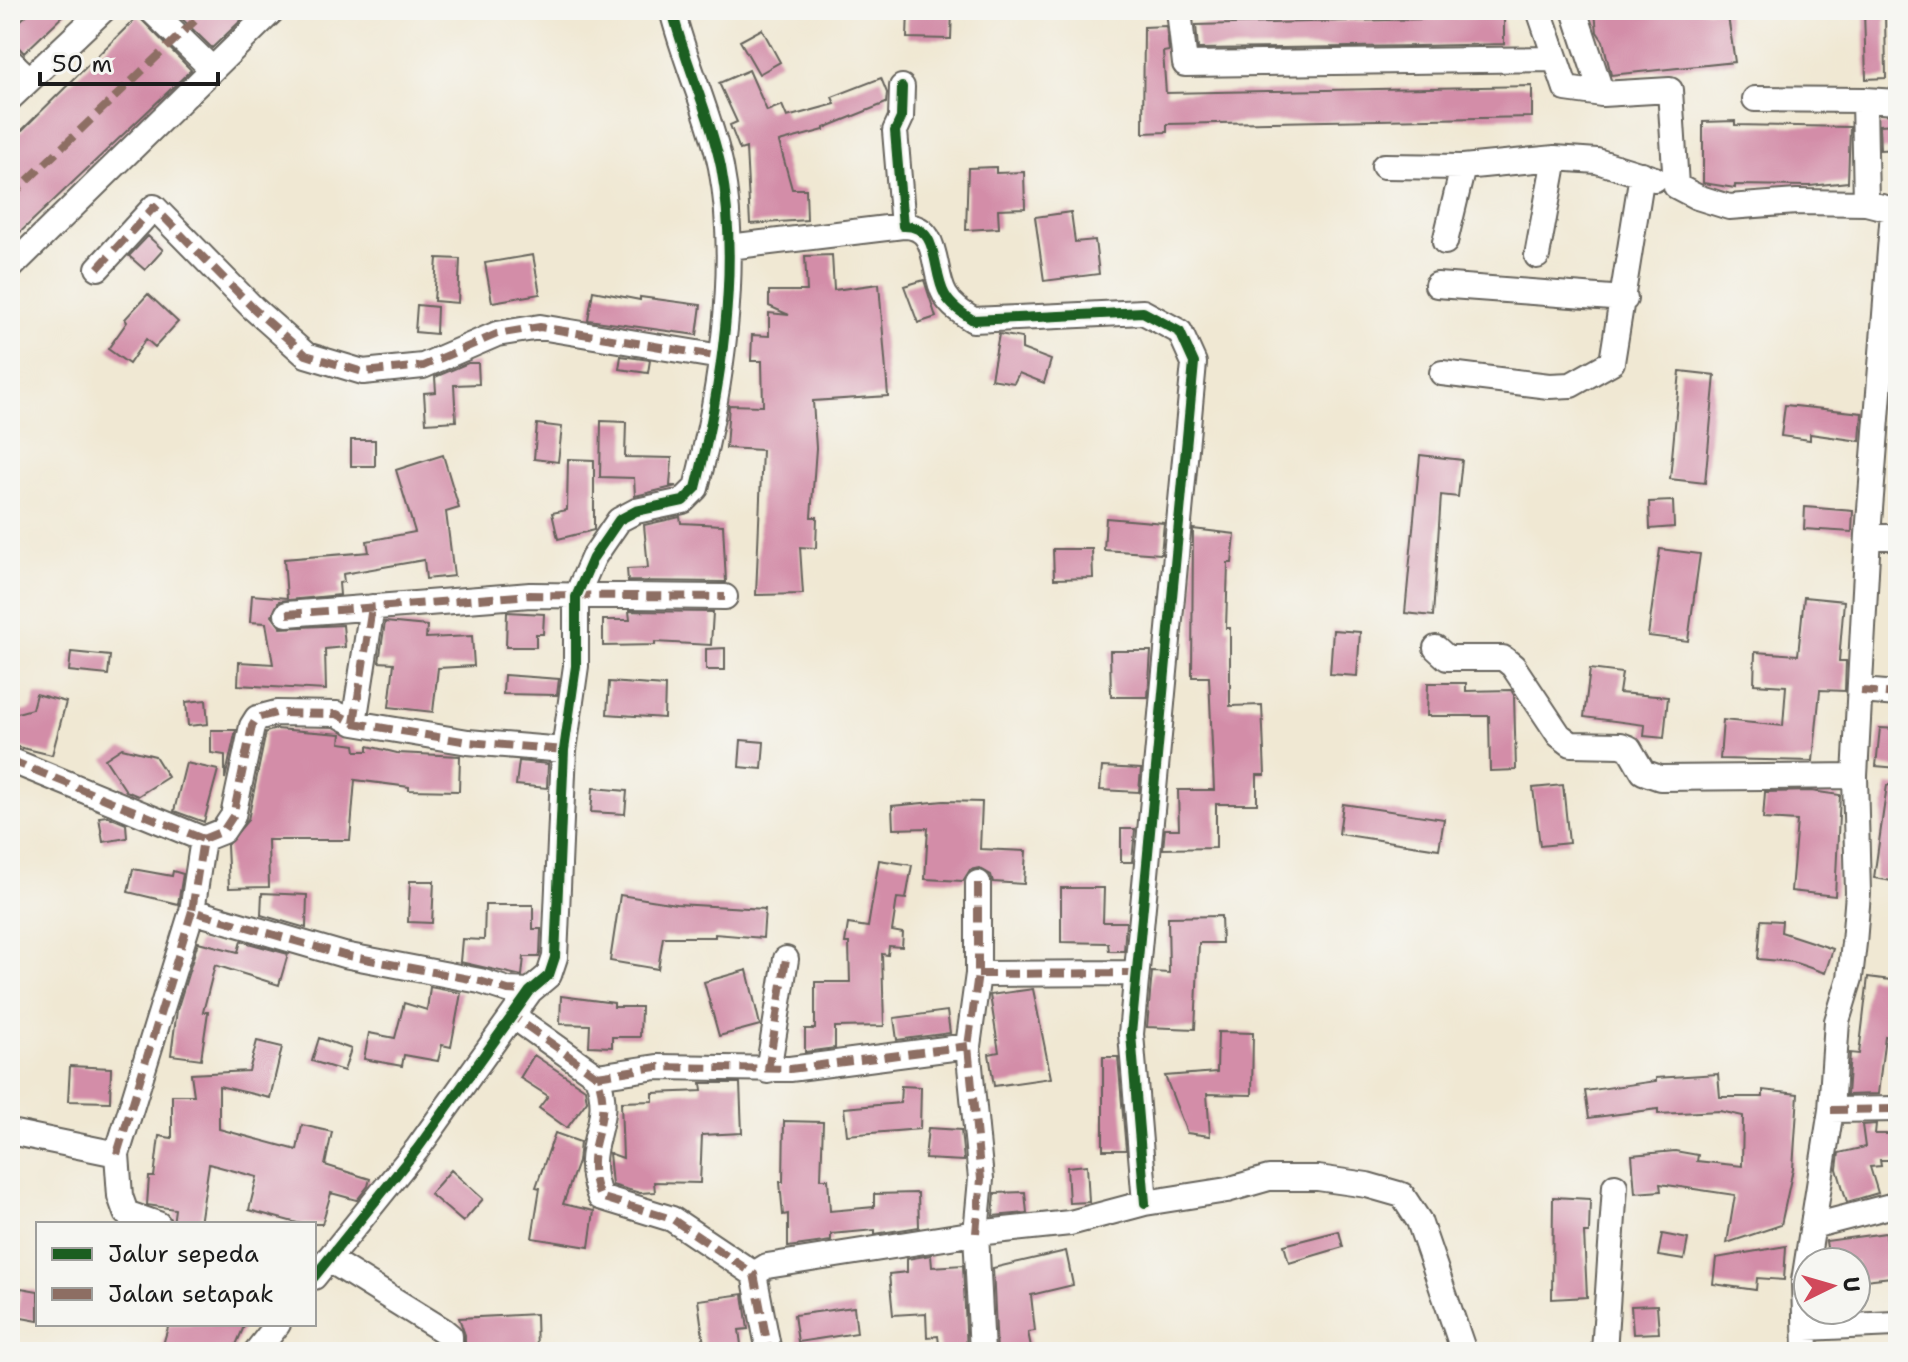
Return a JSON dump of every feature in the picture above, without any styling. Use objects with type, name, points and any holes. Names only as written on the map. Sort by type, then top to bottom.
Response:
[{"type":"street","points":[[10,98],[103,10]]},
{"type":"street","points":[[151,10],[212,69]]},
{"type":"street","points":[[10,268],[273,10]]},
{"type":"street","points":[[450,1352],[450,1336],[444,1331],[321,1268],[418,1148],[530,991],[549,975],[555,957],[564,750],[576,666],[576,597],[593,558],[619,520],[636,511],[683,501],[696,488],[710,433],[721,357],[729,247],[720,164],[672,10]]},
{"type":"street","points":[[1179,10],[1185,64],[1554,59]]},
{"type":"street","points":[[1539,10],[1566,89],[1602,94],[1670,90],[1676,186]]},
{"type":"street","points":[[1574,10],[1602,94]]},
{"type":"street","points":[[10,61],[29,79]]},
{"type":"street","points":[[902,87],[901,118],[895,131],[903,226]]},
{"type":"street","points":[[1755,99],[1898,102]]},
{"type":"street","points":[[1864,100],[1866,203]]},
{"type":"street","points":[[1537,256],[1555,158]]},
{"type":"street","points":[[1384,166],[1463,167],[1555,158],[1597,161],[1642,174],[1729,207],[1797,202],[1866,203],[1896,211],[1868,535],[1855,776],[1858,893],[1854,943],[1850,978],[1837,1021],[1831,1110],[1804,1281],[1806,1340],[1895,1324]]},
{"type":"street","points":[[1445,242],[1463,167]]},
{"type":"street","points":[[1442,373],[1571,385],[1612,362],[1625,299],[1642,174]]},
{"type":"street","points":[[98,268],[154,207],[253,308],[306,355],[363,372],[423,366],[497,334],[540,327],[721,357]]},
{"type":"street","points":[[729,247],[903,226],[922,231],[932,244],[946,298],[973,320],[1143,312],[1180,332],[1194,363],[1152,843],[1131,1034],[1145,1203]]},
{"type":"street","points":[[1437,285],[1625,299]]},
{"type":"street","points":[[1868,535],[1898,538]]},
{"type":"street","points":[[287,614],[461,598],[725,597]]},
{"type":"street","points":[[354,723],[372,607]]},
{"type":"street","points":[[1436,648],[1447,658],[1503,658],[1513,666],[1559,735],[1571,744],[1621,745],[1629,748],[1643,772],[1660,778],[1855,776]]},
{"type":"street","points":[[1861,691],[1898,694]]},
{"type":"street","points":[[10,760],[203,839],[223,831],[233,816],[252,726],[257,718],[276,713],[337,714],[354,723],[468,742],[564,750]]},
{"type":"street","points":[[152,1222],[126,1213],[120,1196],[117,1154],[192,911],[203,839]]},
{"type":"street","points":[[978,883],[978,974],[968,1046],[981,1179],[976,1233],[982,1352]]},
{"type":"street","points":[[192,911],[344,955],[456,975],[508,990],[530,991]]},
{"type":"street","points":[[768,1071],[786,959]]},
{"type":"street","points":[[978,974],[1136,973]]},
{"type":"street","points":[[513,1016],[597,1076],[603,1092],[604,1119],[595,1137],[591,1161],[600,1197],[672,1219],[754,1274],[769,1352]]},
{"type":"street","points":[[597,1076],[657,1067],[768,1071],[968,1046]]},
{"type":"street","points":[[1831,1110],[1898,1109]]},
{"type":"street","points":[[10,1132],[117,1154]]},
{"type":"street","points":[[754,1274],[767,1266],[788,1262],[976,1233],[1070,1223],[1145,1203],[1291,1176],[1367,1185],[1402,1195],[1419,1221],[1464,1352]]},
{"type":"street","points":[[1604,1352],[1615,1186]]},
{"type":"street","points":[[1813,1226],[1898,1204]]},
{"type":"street","points":[[256,1352],[276,1326]]},
{"type":"building","points":[[32,10],[69,10],[24,53],[10,38],[10,30]]},
{"type":"building","points":[[173,10],[252,10],[212,48]]},
{"type":"building","points":[[908,10],[952,10],[951,39],[907,38]]},
{"type":"building","points":[[1727,10],[1735,62],[1611,75],[1603,41],[1597,32],[1595,12]]},
{"type":"building","points":[[1864,10],[1885,10],[1886,78],[1866,79]]},
{"type":"building","points":[[138,16],[191,70],[10,242],[10,142]]},
{"type":"building","points":[[1504,17],[1504,44],[1198,49],[1196,25]]},
{"type":"building","points":[[1166,26],[1169,51],[1163,52],[1166,93],[1532,86],[1532,117],[1167,124],[1167,132],[1143,133],[1144,27]]},
{"type":"building","points":[[762,29],[780,62],[759,74],[740,41]]},
{"type":"building","points":[[749,70],[767,111],[782,105],[787,117],[835,104],[832,97],[881,78],[887,93],[886,103],[824,130],[779,142],[792,189],[806,189],[807,220],[750,224],[746,148],[740,150],[730,125],[737,122],[719,83]]},
{"type":"building","points":[[1735,121],[1735,125],[1850,127],[1848,182],[1810,186],[1735,185],[1735,188],[1703,183],[1703,122]]},
{"type":"building","points":[[1897,124],[1898,149],[1880,150],[1879,125]]},
{"type":"building","points":[[996,167],[996,173],[1024,172],[1025,208],[998,209],[999,228],[966,230],[968,168]]},
{"type":"building","points":[[1071,212],[1075,242],[1095,240],[1099,274],[1044,281],[1035,217]]},
{"type":"building","points":[[148,236],[163,250],[145,270],[129,256]]},
{"type":"building","points":[[533,255],[540,294],[492,302],[485,263]]},
{"type":"building","points":[[832,255],[834,290],[879,284],[888,396],[813,401],[816,448],[811,517],[817,517],[816,548],[800,547],[803,594],[756,595],[762,450],[726,448],[729,405],[763,406],[762,361],[751,361],[752,335],[769,336],[769,313],[789,315],[769,306],[769,291],[807,291],[805,256]]},
{"type":"building","points":[[437,258],[460,259],[458,303],[434,301]]},
{"type":"building","points":[[924,280],[936,317],[918,323],[904,286]]},
{"type":"building","points":[[593,291],[640,300],[640,297],[701,305],[697,335],[588,320]]},
{"type":"building","points":[[148,294],[178,322],[155,347],[146,339],[129,364],[108,349],[127,322],[125,319]]},
{"type":"building","points":[[417,305],[437,307],[436,334],[415,332]]},
{"type":"building","points":[[999,334],[1022,338],[1022,349],[1051,360],[1044,383],[1019,373],[1014,383],[991,379]]},
{"type":"building","points":[[621,356],[650,360],[648,373],[619,369]]},
{"type":"building","points":[[468,363],[478,363],[479,384],[454,385],[456,421],[426,423],[424,393],[436,392],[435,377]]},
{"type":"building","points":[[1680,371],[1715,375],[1705,483],[1670,479]]},
{"type":"building","points":[[1785,405],[1862,413],[1860,441],[1810,434],[1810,440],[1781,436]]},
{"type":"building","points":[[601,421],[626,422],[625,457],[672,458],[670,486],[677,486],[635,496],[634,478],[600,477]]},
{"type":"building","points":[[537,424],[562,427],[558,462],[534,459]]},
{"type":"building","points":[[351,440],[375,440],[375,466],[351,466]]},
{"type":"building","points":[[443,455],[459,508],[446,512],[454,576],[426,579],[424,560],[343,574],[344,582],[339,583],[340,595],[279,601],[272,616],[281,628],[343,625],[345,647],[325,649],[326,690],[238,685],[239,662],[273,664],[266,623],[250,622],[252,595],[287,598],[284,559],[369,552],[367,541],[415,532],[396,470]]},
{"type":"building","points":[[1420,455],[1462,460],[1458,497],[1441,495],[1433,616],[1405,613]]},
{"type":"building","points":[[568,459],[594,460],[594,530],[558,539],[552,513],[567,510]]},
{"type":"building","points":[[1673,501],[1674,527],[1650,529],[1649,502]]},
{"type":"building","points":[[1805,507],[1853,511],[1852,532],[1804,529]]},
{"type":"building","points":[[680,517],[681,523],[723,525],[726,582],[628,581],[627,569],[648,568],[644,525]]},
{"type":"building","points":[[1106,518],[1164,523],[1161,554],[1104,550]]},
{"type":"building","points":[[1193,529],[1235,534],[1232,563],[1228,563],[1226,628],[1230,628],[1230,706],[1262,705],[1265,775],[1257,775],[1257,804],[1216,804],[1216,848],[1163,849],[1165,829],[1179,829],[1178,790],[1214,790],[1209,677],[1192,677]]},
{"type":"building","points":[[1053,549],[1092,549],[1093,578],[1054,579]]},
{"type":"building","points":[[1660,549],[1700,554],[1688,641],[1648,636]]},
{"type":"building","points":[[1804,597],[1844,601],[1839,661],[1846,661],[1845,691],[1820,690],[1813,761],[1720,759],[1723,720],[1783,726],[1786,686],[1754,684],[1755,652],[1798,655]]},
{"type":"building","points":[[629,611],[713,612],[711,645],[655,642],[655,645],[603,646],[603,620],[630,620]]},
{"type":"building","points":[[507,612],[544,614],[543,634],[536,634],[536,647],[506,647]]},
{"type":"building","points":[[385,622],[427,626],[426,638],[472,636],[474,666],[438,668],[433,712],[389,707],[394,663],[379,662]]},
{"type":"building","points":[[1333,630],[1360,632],[1357,676],[1330,674]]},
{"type":"building","points":[[725,648],[725,670],[706,670],[706,649]]},
{"type":"building","points":[[1110,651],[1151,651],[1148,697],[1111,697]]},
{"type":"building","points":[[71,652],[110,656],[108,675],[69,671]]},
{"type":"building","points":[[1590,669],[1622,673],[1619,693],[1668,697],[1664,738],[1644,736],[1645,725],[1584,717]]},
{"type":"building","points":[[504,675],[559,679],[557,695],[503,694]]},
{"type":"building","points":[[609,682],[665,686],[664,718],[607,714]]},
{"type":"building","points":[[1428,683],[1466,683],[1466,691],[1511,690],[1514,695],[1516,770],[1490,771],[1489,716],[1427,716]]},
{"type":"building","points":[[36,694],[66,702],[52,755],[10,745],[10,715],[32,709]]},
{"type":"building","points":[[206,700],[208,724],[188,726],[186,702]]},
{"type":"building","points":[[1880,728],[1898,729],[1898,768],[1876,766]]},
{"type":"building","points":[[276,729],[341,734],[340,743],[355,745],[356,751],[368,751],[368,746],[397,753],[460,756],[459,791],[409,790],[409,787],[355,780],[350,840],[268,840],[269,887],[229,888],[227,845],[248,820],[266,732]]},
{"type":"building","points":[[211,730],[236,730],[225,779],[225,755],[211,753]]},
{"type":"building","points":[[741,740],[764,742],[762,769],[739,767]]},
{"type":"building","points":[[122,748],[155,756],[168,777],[138,796],[126,791],[105,759]]},
{"type":"building","points":[[519,761],[548,764],[547,788],[516,785]]},
{"type":"building","points":[[186,763],[218,770],[204,822],[174,811]]},
{"type":"building","points":[[1102,767],[1141,769],[1139,792],[1100,790]]},
{"type":"building","points":[[1563,785],[1569,843],[1540,846],[1533,788]]},
{"type":"building","points":[[1887,785],[1898,786],[1898,882],[1874,878]]},
{"type":"building","points":[[593,788],[627,791],[625,814],[591,812]]},
{"type":"building","points":[[1811,791],[1840,795],[1835,896],[1791,891],[1797,821],[1763,819],[1765,792]]},
{"type":"building","points":[[944,801],[982,802],[980,849],[1026,851],[1024,884],[993,882],[991,875],[979,868],[970,870],[963,881],[925,879],[928,828],[893,829],[892,806]]},
{"type":"building","points":[[1343,804],[1444,819],[1439,849],[1339,834]]},
{"type":"building","points":[[107,816],[126,824],[127,838],[103,842],[99,817]]},
{"type":"building","points":[[1121,829],[1135,829],[1132,862],[1121,862]]},
{"type":"building","points":[[879,860],[912,865],[906,899],[897,898],[892,931],[903,933],[902,947],[889,946],[888,955],[882,954],[884,1026],[835,1027],[835,1048],[805,1052],[805,1029],[815,1029],[815,982],[850,982],[849,943],[845,943],[848,924],[868,927]]},
{"type":"building","points":[[133,869],[172,876],[173,871],[183,874],[178,904],[128,892]]},
{"type":"building","points":[[410,881],[434,881],[432,923],[408,922]]},
{"type":"building","points":[[1061,888],[1104,888],[1103,922],[1126,922],[1124,951],[1109,951],[1108,943],[1061,942]]},
{"type":"building","points":[[262,893],[307,895],[306,928],[261,915]]},
{"type":"building","points":[[620,895],[676,904],[765,909],[763,938],[715,934],[715,937],[663,937],[658,969],[610,961]]},
{"type":"building","points":[[485,905],[533,905],[533,929],[541,929],[540,954],[539,957],[524,957],[522,976],[460,962],[462,939],[484,940]]},
{"type":"building","points":[[1221,916],[1222,943],[1199,943],[1195,1029],[1147,1027],[1152,972],[1169,973],[1168,917]]},
{"type":"building","points":[[1761,920],[1782,921],[1781,932],[1833,949],[1825,973],[1793,962],[1758,959]]},
{"type":"building","points":[[241,941],[288,954],[279,985],[215,965],[203,1012],[208,1012],[201,1059],[171,1055],[177,1010],[198,942],[238,952]]},
{"type":"building","points":[[747,970],[760,1025],[719,1036],[704,982]]},
{"type":"building","points":[[1868,977],[1898,981],[1898,1039],[1885,1036],[1878,1094],[1847,1095],[1850,1053],[1859,1054]]},
{"type":"building","points":[[430,987],[461,993],[451,1047],[442,1045],[438,1061],[404,1055],[402,1066],[364,1059],[369,1033],[395,1038],[404,1003],[427,1010]]},
{"type":"building","points":[[1033,989],[1051,1078],[994,1086],[989,1054],[999,1052],[990,995]]},
{"type":"building","points":[[561,996],[614,1003],[614,1007],[641,1007],[640,1037],[612,1037],[612,1047],[589,1046],[590,1025],[560,1024]]},
{"type":"building","points":[[947,1011],[950,1033],[897,1040],[894,1018]]},
{"type":"building","points":[[1218,1032],[1253,1033],[1252,1095],[1207,1094],[1210,1136],[1187,1133],[1165,1076],[1217,1072]]},
{"type":"building","points":[[319,1038],[351,1049],[344,1071],[312,1061]]},
{"type":"building","points":[[257,1041],[282,1047],[270,1098],[219,1086],[219,1129],[297,1150],[302,1125],[332,1132],[325,1165],[370,1179],[357,1200],[331,1193],[322,1224],[294,1222],[249,1210],[257,1177],[209,1164],[200,1222],[173,1222],[175,1209],[147,1205],[149,1177],[154,1177],[159,1136],[172,1138],[172,1095],[194,1095],[191,1074],[249,1071]]},
{"type":"building","points":[[534,1055],[585,1089],[587,1101],[567,1128],[539,1108],[548,1096],[520,1078]]},
{"type":"building","points":[[1103,1057],[1118,1057],[1126,1150],[1103,1150]]},
{"type":"building","points":[[70,1066],[111,1068],[110,1102],[68,1101]]},
{"type":"building","points":[[1718,1074],[1720,1097],[1763,1097],[1763,1090],[1798,1094],[1793,1169],[1781,1225],[1727,1243],[1735,1195],[1660,1184],[1661,1191],[1635,1193],[1632,1155],[1675,1151],[1698,1155],[1697,1161],[1742,1166],[1743,1116],[1720,1111],[1658,1114],[1658,1109],[1589,1118],[1585,1091],[1656,1081],[1656,1078]]},
{"type":"building","points":[[701,1083],[740,1083],[742,1133],[702,1135],[700,1183],[654,1182],[655,1192],[640,1193],[612,1185],[609,1153],[623,1158],[621,1102],[653,1101],[653,1093],[702,1091]]},
{"type":"building","points":[[901,1086],[921,1087],[920,1129],[847,1135],[844,1108],[900,1103]]},
{"type":"building","points":[[784,1121],[823,1122],[821,1179],[828,1179],[830,1211],[874,1207],[874,1194],[918,1193],[919,1227],[875,1234],[875,1230],[831,1234],[831,1241],[788,1247],[788,1214],[783,1215],[780,1182],[783,1182]]},
{"type":"building","points":[[1876,1124],[1875,1134],[1897,1134],[1898,1160],[1880,1160],[1881,1166],[1870,1167],[1878,1193],[1847,1202],[1837,1169],[1839,1153],[1865,1147],[1862,1125]]},
{"type":"building","points":[[928,1128],[961,1130],[964,1161],[925,1159]]},
{"type":"building","points":[[555,1133],[580,1142],[578,1162],[563,1204],[594,1211],[589,1247],[532,1238],[540,1188],[536,1187]]},
{"type":"building","points":[[1087,1165],[1089,1202],[1069,1203],[1067,1167]]},
{"type":"building","points":[[451,1170],[483,1199],[463,1222],[430,1194]]},
{"type":"building","points":[[1025,1192],[1027,1213],[993,1216],[995,1193]]},
{"type":"building","points":[[1553,1197],[1590,1199],[1589,1233],[1584,1233],[1587,1297],[1552,1299]]},
{"type":"building","points":[[1339,1231],[1343,1247],[1289,1263],[1284,1245]]},
{"type":"building","points":[[1886,1233],[1891,1277],[1872,1279],[1872,1246],[1827,1246],[1826,1241]]},
{"type":"building","points":[[1662,1234],[1688,1239],[1684,1260],[1658,1256]]},
{"type":"building","points":[[1786,1246],[1784,1280],[1757,1278],[1756,1290],[1713,1284],[1716,1258]]},
{"type":"building","points":[[1066,1251],[1073,1285],[1031,1295],[1035,1331],[1028,1332],[1032,1352],[997,1352],[993,1268]]},
{"type":"building","points":[[931,1255],[932,1267],[963,1265],[967,1352],[940,1352],[938,1336],[927,1337],[926,1313],[893,1315],[889,1274],[907,1272],[907,1259]]},
{"type":"building","points":[[21,1288],[36,1291],[36,1321],[16,1317]]},
{"type":"building","points":[[743,1294],[748,1329],[739,1330],[742,1352],[705,1352],[698,1300]]},
{"type":"building","points":[[1657,1305],[1659,1333],[1633,1334],[1631,1306]]},
{"type":"building","points":[[854,1307],[857,1333],[798,1342],[794,1315]]},
{"type":"building","points":[[536,1314],[537,1352],[465,1352],[465,1335],[459,1318]]},
{"type":"building","points":[[168,1326],[244,1326],[233,1352],[174,1352],[162,1348]]},
{"type":"marked path","points":[[10,15],[15,10]]},
{"type":"marked path","points":[[10,197],[206,10]]},
{"type":"marked path","points":[[98,268],[154,207],[253,308],[306,355],[363,372],[423,366],[497,334],[540,327],[721,357]]},
{"type":"marked path","points":[[287,614],[530,595],[725,597]]},
{"type":"marked path","points":[[354,723],[372,607]]},
{"type":"marked path","points":[[1861,691],[1898,694]]},
{"type":"marked path","points":[[203,839],[223,831],[233,816],[252,726],[257,718],[276,713],[337,714],[354,723],[468,742],[564,750]]},
{"type":"marked path","points":[[10,760],[203,839],[192,911],[344,955],[480,981],[508,990],[530,991]]},
{"type":"marked path","points":[[976,1233],[981,1179],[968,1046],[978,974],[978,883]]},
{"type":"marked path","points":[[117,1154],[192,911]]},
{"type":"marked path","points":[[768,1071],[786,959]]},
{"type":"marked path","points":[[978,974],[1136,973]]},
{"type":"marked path","points":[[517,1009],[513,1016],[597,1076],[602,1109],[593,1162],[600,1197],[672,1219],[754,1274],[769,1352]]},
{"type":"marked path","points":[[597,1076],[657,1067],[790,1069],[968,1046]]},
{"type":"marked path","points":[[1831,1110],[1898,1109]]},
{"type":"cycle path","points":[[316,1275],[418,1148],[530,991],[549,975],[555,957],[564,750],[576,666],[576,597],[593,558],[619,520],[636,511],[683,501],[696,488],[720,370],[729,246],[721,167],[672,10]]},
{"type":"cycle path","points":[[902,87],[901,118],[895,131],[903,226],[924,233],[933,251],[945,295],[954,306],[973,320],[1143,312],[1180,332],[1194,363],[1131,1034],[1145,1203]]}]
